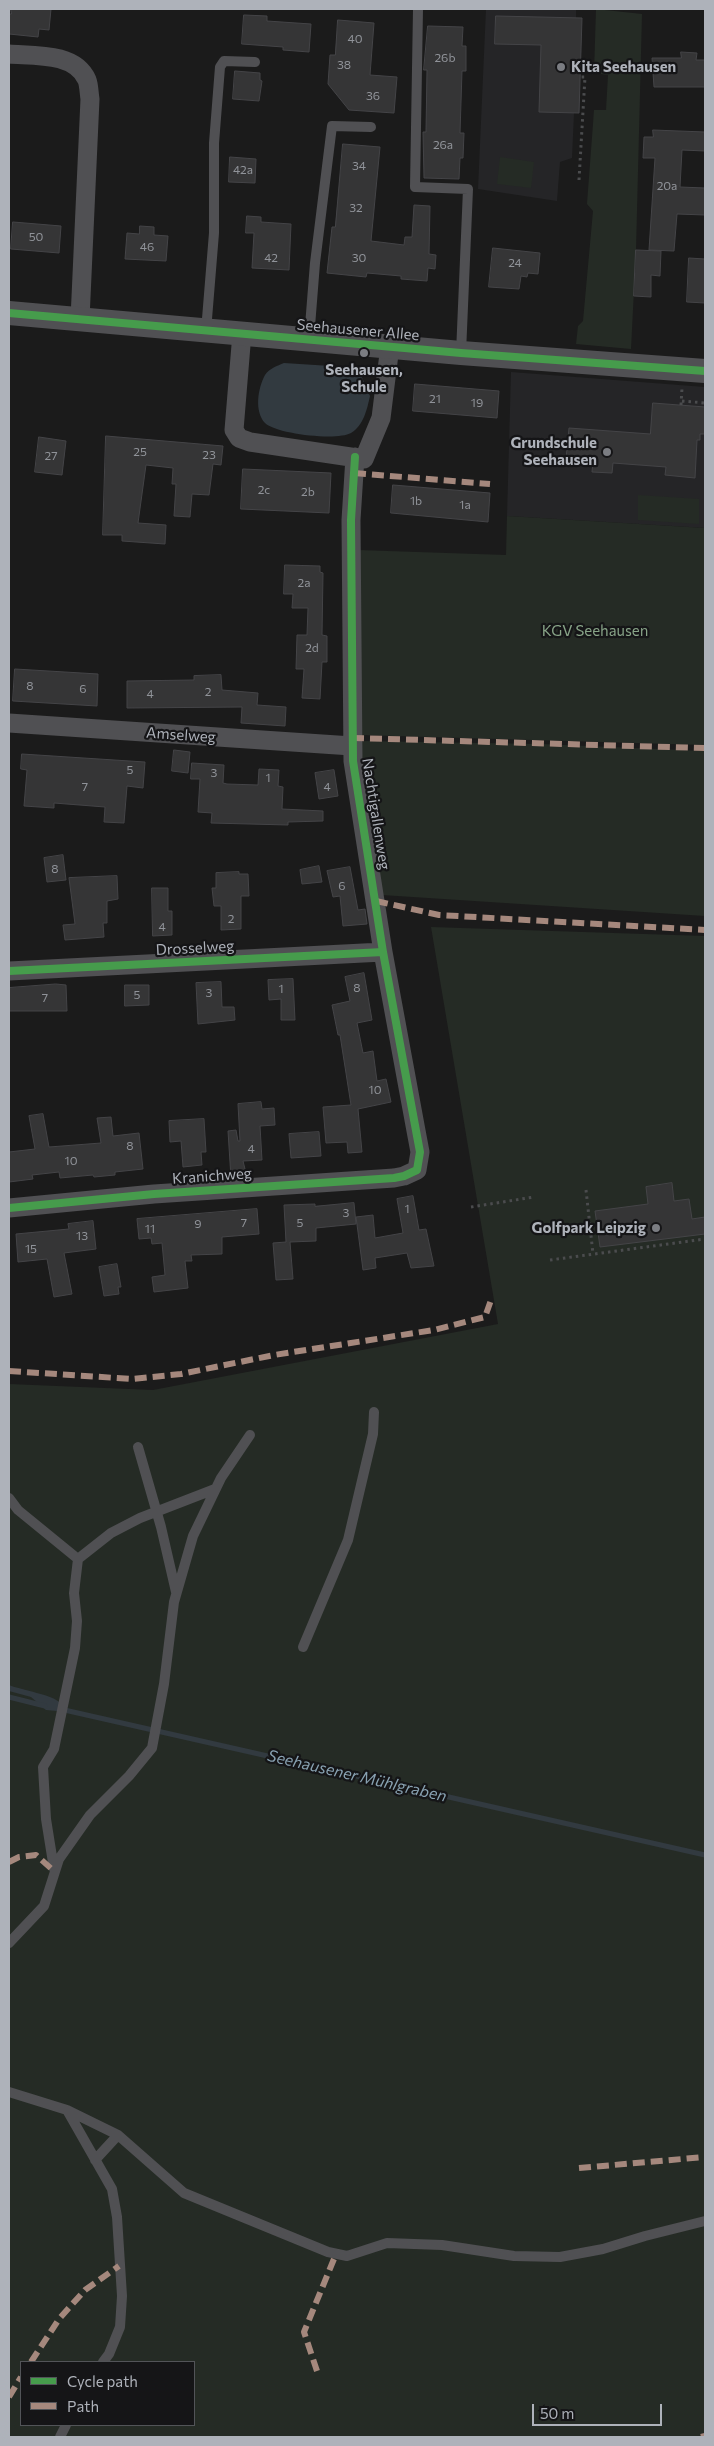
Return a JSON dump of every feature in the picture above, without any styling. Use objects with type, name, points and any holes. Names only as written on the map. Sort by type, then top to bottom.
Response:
[{"type":"street","points":[[9,54],[56,57],[76,66],[87,79],[90,99],[80,319]]},
{"type":"street","name":"Seehausener Allee","points":[[9,313],[460,353],[705,371]]},
{"type":"street","points":[[242,333],[234,430],[239,438],[250,442],[364,459],[381,418],[390,346]]},
{"type":"street","name":"Nachtigallenweg","points":[[355,457],[351,520],[352,746],[383,952],[420,1152],[417,1170]]},
{"type":"street","name":"Amselweg","points":[[9,723],[352,746]]},
{"type":"street","name":"Drosselweg","points":[[9,971],[383,952]]},
{"type":"street","name":"Kranichweg","points":[[9,1208],[154,1194],[394,1178],[417,1170]]},
{"type":"lane","points":[[418,9],[415,187],[468,189],[460,353]]},
{"type":"lane","points":[[206,331],[214,233],[214,143],[220,67],[224,61],[230,60],[255,62]]},
{"type":"lane","name":"Seehausener Allee","points":[[309,339],[315,263],[332,126],[370,127]]},
{"type":"lane","points":[[303,1647],[325,1590],[348,1540],[373,1434],[374,1412]]},
{"type":"lane","points":[[9,1943],[44,1906],[59,1859],[90,1816],[130,1776],[152,1748],[164,1684],[176,1594],[193,1536],[215,1489],[250,1435]]},
{"type":"lane","points":[[138,1447],[157,1511],[176,1594]]},
{"type":"lane","points":[[54,1872],[46,1819],[43,1767],[54,1749],[75,1648],[77,1621],[74,1593],[78,1560],[111,1533],[157,1511],[215,1489]]},
{"type":"lane","points":[[9,1498],[18,1510],[78,1560]]},
{"type":"lane","points":[[9,2092],[67,2110],[118,2135],[184,2192],[328,2252],[347,2256],[387,2243],[442,2245],[514,2256],[560,2257],[603,2249],[705,2221]]},
{"type":"lane","points":[[67,2110],[112,2189],[117,2217],[122,2296],[120,2327],[109,2354],[104,2361]]},
{"type":"lane","points":[[95,2160],[118,2135]]},
{"type":"path","points":[[579,180],[585,77],[580,77]]},
{"type":"path","points":[[683,382],[681,403],[705,403]]},
{"type":"path","points":[[586,1190],[593,1254]]},
{"type":"path","points":[[471,1207],[534,1197]]},
{"type":"path","points":[[550,1260],[705,1239]]},
{"type":"shaded area","points":[[486,9],[576,9],[576,18],[582,18],[579,113],[574,113],[572,158],[560,162],[557,201],[478,189]]},
{"type":"shaded area","points":[[284,363],[346,367],[361,375],[370,396],[368,406],[359,426],[351,433],[344,435],[321,436],[293,433],[271,427],[265,423],[258,406],[260,386],[267,373]]},
{"type":"shaded area","name":"Grundschule Seehausen","points":[[511,372],[705,387],[705,528],[507,516]]},
{"type":"shaded area","points":[[9,1685],[57,1700],[60,1703],[57,1711],[46,1710],[31,1697],[9,1691]]},
{"type":"green space","points":[[596,9],[642,14],[636,250],[631,349],[576,344],[578,326],[583,321],[593,211],[587,204],[594,110],[606,110],[608,75],[594,73]]},
{"type":"green space","points":[[500,157],[534,162],[531,188],[497,184]]},
{"type":"green space","points":[[638,495],[699,499],[699,524],[638,520]]},
{"type":"green space","name":"KGV Seehausen","points":[[507,516],[705,528],[705,745],[361,735],[358,550],[506,555]]},
{"type":"green space","points":[[361,742],[541,744],[705,751],[705,916],[382,895],[361,749]]},
{"type":"green space","name":"Golfpark Leipzig","points":[[431,927],[705,936],[705,2437],[9,2437],[9,1384],[153,1390],[498,1324]]},
{"type":"building","points":[[11,9],[51,9],[49,30],[39,29],[38,37],[9,34],[9,14],[11,14]]},
{"type":"building","points":[[244,15],[267,16],[267,21],[311,24],[309,52],[283,50],[283,47],[242,44]]},
{"type":"building","name":"Kita Seehausen","points":[[496,16],[582,18],[579,113],[539,112],[541,45],[495,44]]},
{"type":"building","points":[[338,20],[374,23],[370,75],[397,77],[394,113],[349,110],[328,84],[330,55],[335,55]]},
{"type":"building","points":[[428,26],[463,27],[462,46],[466,46],[466,71],[462,71],[460,133],[464,133],[463,158],[460,158],[459,179],[424,178],[423,132],[426,132],[427,70],[424,70]]},
{"type":"building","points":[[681,52],[697,53],[696,60],[705,60],[705,87],[654,87],[652,58],[681,58]]},
{"type":"building","points":[[235,71],[260,73],[260,80],[262,81],[259,101],[233,99]]},
{"type":"building","points":[[653,130],[705,132],[705,151],[682,150],[680,187],[705,188],[705,215],[677,214],[674,251],[649,250],[655,158],[643,158],[644,137],[653,137]]},
{"type":"building","points":[[343,144],[380,147],[371,241],[404,245],[405,237],[412,237],[414,205],[430,206],[429,254],[436,255],[435,269],[428,268],[427,281],[401,279],[401,276],[367,273],[366,277],[327,273],[332,227],[335,227]]},
{"type":"building","points":[[230,157],[256,159],[255,183],[229,182]]},
{"type":"building","points":[[247,216],[261,217],[261,222],[291,224],[289,270],[252,268],[254,233],[246,233]]},
{"type":"building","points":[[13,222],[61,226],[59,253],[11,249]]},
{"type":"building","points":[[140,226],[154,227],[154,235],[168,236],[166,261],[125,259],[127,233],[139,234]]},
{"type":"building","points":[[493,248],[540,253],[538,274],[528,273],[527,277],[521,276],[519,289],[489,287]]},
{"type":"building","points":[[636,250],[661,251],[660,276],[651,275],[651,297],[634,296]]},
{"type":"building","points":[[689,258],[705,259],[705,303],[687,302]]},
{"type":"building","points":[[415,384],[499,391],[497,418],[413,411]]},
{"type":"building","points":[[653,403],[705,407],[705,434],[700,434],[700,440],[697,440],[695,478],[665,475],[666,467],[613,463],[612,473],[592,472],[593,461],[566,459],[569,428],[650,434]]},
{"type":"building","points":[[106,436],[223,446],[221,465],[213,464],[209,495],[192,494],[190,517],[174,516],[176,484],[172,484],[173,468],[146,465],[138,523],[166,525],[165,544],[122,541],[122,535],[103,535]]},
{"type":"building","points":[[39,437],[66,441],[62,475],[35,472]]},
{"type":"building","points":[[243,469],[331,473],[329,513],[241,509]]},
{"type":"building","points":[[393,485],[490,493],[488,522],[391,513]]},
{"type":"building","points":[[285,565],[320,566],[320,572],[323,573],[322,635],[327,636],[327,662],[322,662],[320,699],[302,698],[304,669],[296,669],[297,635],[307,635],[308,608],[292,608],[293,594],[284,594]]},
{"type":"building","points":[[15,669],[98,674],[97,706],[13,701]]},
{"type":"building","points":[[221,675],[222,690],[258,693],[257,705],[286,707],[285,726],[241,723],[242,707],[127,708],[127,681],[194,680],[194,676]]},
{"type":"building","points":[[174,750],[190,752],[188,773],[172,771]]},
{"type":"building","points":[[22,754],[145,762],[143,788],[127,786],[124,823],[104,822],[105,807],[54,803],[54,808],[24,806],[27,770],[21,769]]},
{"type":"building","points":[[192,763],[224,765],[223,783],[227,784],[258,785],[259,769],[279,770],[278,786],[283,787],[282,809],[323,811],[323,821],[288,822],[288,825],[211,823],[212,813],[198,812],[200,779],[191,779]]},
{"type":"building","points":[[334,770],[338,796],[319,799],[315,773]]},
{"type":"building","points":[[63,855],[66,880],[47,882],[44,858]]},
{"type":"building","points":[[319,866],[322,882],[302,884],[300,870]]},
{"type":"building","points":[[350,867],[358,910],[365,909],[367,924],[343,926],[340,896],[333,897],[327,871]]},
{"type":"building","points":[[239,872],[239,874],[248,874],[249,896],[241,896],[241,929],[221,930],[221,906],[214,906],[212,888],[216,888],[216,873]]},
{"type":"building","points":[[117,876],[118,899],[107,901],[107,923],[103,923],[104,937],[65,940],[63,925],[75,924],[69,878]]},
{"type":"building","points":[[152,888],[168,888],[168,911],[172,911],[172,935],[153,936]]},
{"type":"building","points":[[364,973],[372,1020],[357,1023],[363,1053],[373,1051],[377,1081],[386,1079],[391,1102],[358,1109],[362,1152],[348,1153],[347,1142],[326,1143],[323,1107],[351,1105],[340,1035],[338,1035],[332,1005],[350,1001],[345,977]]},
{"type":"building","points":[[293,979],[295,1020],[281,1020],[281,999],[269,1000],[268,980]]},
{"type":"building","points":[[221,982],[222,1007],[234,1007],[235,1020],[198,1024],[196,983]]},
{"type":"building","points":[[56,984],[66,985],[67,1011],[9,1011],[9,988]]},
{"type":"building","points":[[125,985],[149,985],[149,1005],[125,1006]]},
{"type":"building","points":[[261,1102],[262,1109],[274,1108],[275,1125],[260,1126],[262,1160],[243,1161],[247,1177],[231,1178],[228,1131],[236,1130],[238,1141],[240,1141],[238,1104]]},
{"type":"building","points":[[43,1114],[49,1147],[101,1143],[97,1118],[111,1117],[113,1136],[139,1133],[143,1169],[115,1172],[115,1175],[94,1177],[93,1175],[60,1178],[59,1172],[32,1175],[33,1179],[9,1182],[9,1152],[35,1149],[29,1116]]},
{"type":"building","points":[[204,1119],[206,1152],[201,1152],[202,1165],[183,1167],[181,1141],[170,1142],[169,1121]]},
{"type":"building","points":[[319,1132],[321,1156],[291,1158],[289,1134]]},
{"type":"building","points":[[672,1183],[674,1201],[689,1199],[692,1219],[705,1217],[705,1234],[600,1247],[595,1211],[648,1204],[646,1187]]},
{"type":"building","points":[[413,1196],[419,1230],[426,1229],[434,1266],[411,1268],[407,1253],[375,1258],[376,1268],[363,1270],[356,1217],[373,1215],[375,1238],[403,1233],[397,1199]]},
{"type":"building","points":[[354,1203],[356,1224],[316,1228],[316,1241],[290,1242],[293,1279],[276,1280],[273,1243],[286,1242],[284,1205],[315,1204],[315,1206]]},
{"type":"building","points":[[257,1209],[259,1234],[222,1237],[222,1254],[191,1255],[192,1261],[185,1261],[188,1288],[154,1292],[152,1277],[165,1275],[162,1243],[152,1244],[151,1238],[139,1239],[137,1219]]},
{"type":"building","points":[[93,1221],[96,1249],[64,1253],[72,1294],[54,1297],[47,1259],[18,1262],[16,1234],[69,1229],[68,1224]]},
{"type":"building","points":[[117,1264],[121,1287],[118,1287],[119,1294],[104,1296],[99,1267]]},
{"type":"waterway","name":"Seehausener Mühlgraben","points":[[9,1697],[45,1706]]},
{"type":"waterway","name":"Seehausener Mühlgraben","points":[[60,1709],[705,1855]]},
{"type":"marked path","points":[[354,473],[490,484]]},
{"type":"marked path","points":[[352,738],[705,748]]},
{"type":"marked path","points":[[376,901],[439,915],[705,930]]},
{"type":"marked path","points":[[9,1371],[132,1379],[181,1374],[274,1355],[434,1330],[485,1317],[491,1300]]},
{"type":"marked path","points":[[9,1862],[19,1857],[36,1855],[55,1872]]},
{"type":"marked path","points":[[579,2168],[705,2157]]},
{"type":"marked path","points":[[317,2371],[304,2332],[336,2254]]},
{"type":"marked path","points":[[32,2361],[59,2319],[85,2290],[119,2266]]},
{"type":"marked path","points":[[9,2397],[20,2379]]},
{"type":"marked path","points":[[701,2437],[705,2436]]},
{"type":"cycle path","points":[[9,313],[461,353],[705,371]]},
{"type":"cycle path","points":[[9,1208],[154,1194],[394,1178],[417,1170],[420,1152],[383,952],[353,761],[351,520],[355,457]]},
{"type":"cycle path","points":[[9,971],[383,952]]},
{"type":"place","name":"Kita Seehausen","points":[[561,67]]},
{"type":"place","name":"Seehausen, Schule","points":[[364,353]]},
{"type":"place","name":"Grundschule Seehausen","points":[[607,452]]},
{"type":"place","name":"Golfpark Leipzig","points":[[656,1228]]}]
